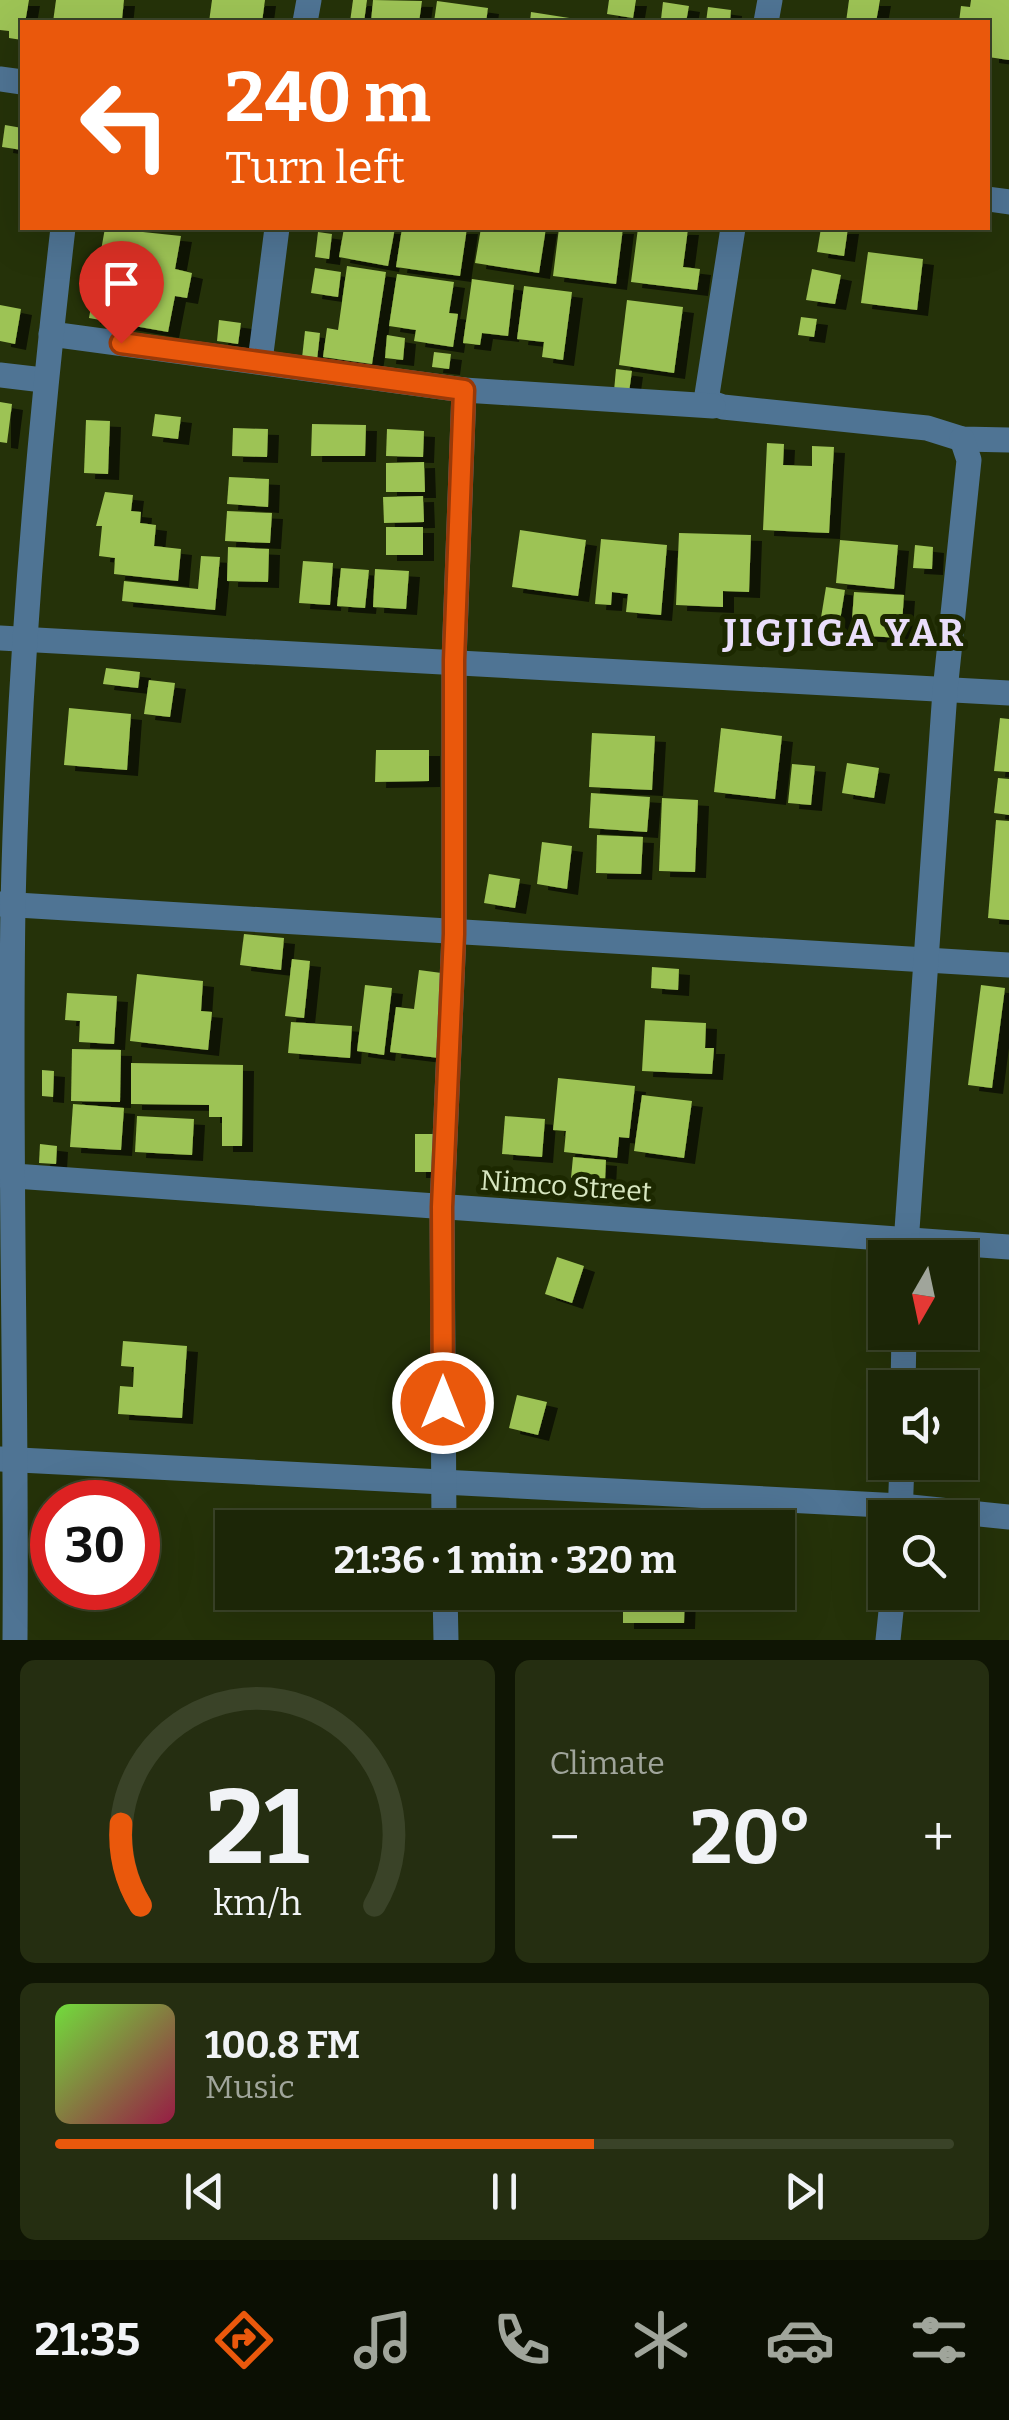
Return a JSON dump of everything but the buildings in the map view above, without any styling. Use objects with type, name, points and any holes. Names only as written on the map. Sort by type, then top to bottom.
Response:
[{"type":"street","points":[[15,1640],[8,1460],[6,1175],[12,639],[63,230]]},
{"type":"street","points":[[260,361],[277,230]]},
{"type":"street","points":[[714,406],[706,401],[706,391],[733,230]]},
{"type":"street","points":[[51,334],[464,390],[714,406],[927,428],[962,440],[1009,440]]},
{"type":"street","points":[[0,375],[43,380]]},
{"type":"street","points":[[444,1510],[442,1207],[454,934],[454,660],[464,390]]},
{"type":"street","points":[[907,1240],[944,692],[969,460],[962,440]]},
{"type":"street","points":[[12,639],[454,660],[1009,694]]},
{"type":"street","points":[[7,904],[454,934],[1009,964]]},
{"type":"street","name":"Nimco Street","points":[[6,1175],[442,1207],[868,1245]]},
{"type":"street","name":"Nimco Street","points":[[978,1247],[1009,1247]]},
{"type":"street","points":[[8,1460],[443,1481],[868,1510]]},
{"type":"street","points":[[978,1515],[1009,1516]]},
{"type":"street","points":[[445,1610],[446,1640]]},
{"type":"street","points":[[888,1640],[891,1610]]},
{"type":"district","name":"JIGJIGA YAR","points":[[845,633]]},
{"type":"route","points":[[121,343],[464,390],[454,660],[454,934],[442,1207],[443,1403]]}]
